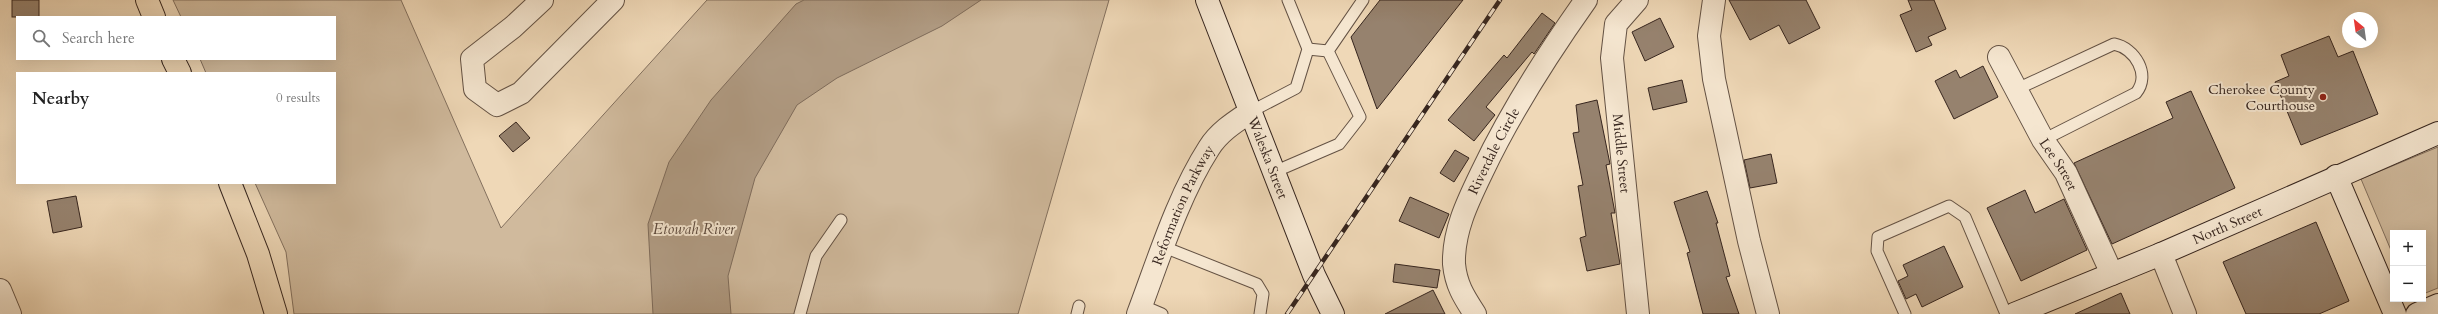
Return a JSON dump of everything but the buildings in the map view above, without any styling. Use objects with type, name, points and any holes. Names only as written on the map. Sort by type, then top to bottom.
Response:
[{"type":"main road","points":[[147,0],[154,16]]},
{"type":"main road","points":[[174,60],[180,72]]},
{"type":"main road","points":[[230,184],[258,254],[276,314]]},
{"type":"street","points":[[542,0],[513,27],[472,59],[474,89],[497,104],[521,93],[613,0]]},
{"type":"street","name":"Riverdale Circle","points":[[1475,314],[1458,290],[1454,263],[1461,217],[1497,142],[1527,87],[1586,0]]},
{"type":"street","name":"Middle Street","points":[[1637,0],[1616,24],[1612,58],[1638,314]]},
{"type":"street","points":[[1714,0],[1709,36],[1714,79],[1749,241],[1768,314]]},
{"type":"street","name":"Waleska Street","points":[[1210,7],[1314,275],[1333,314]]},
{"type":"street","name":"Lee Street","points":[[1999,57],[2015,90],[2043,140],[2066,173],[2112,274]]},
{"type":"street","name":"Reformation Parkway","points":[[1140,310],[1179,207],[1209,147],[1227,128],[1250,112]]},
{"type":"street","name":"North Street","points":[[2014,314],[2161,254],[2336,176],[2438,133]]},
{"type":"street","points":[[2336,176],[2395,314]]},
{"type":"street","points":[[2161,254],[2185,314]]},
{"type":"street","points":[[0,290],[10,314]]},
{"type":"street","points":[[2417,314],[2438,305]]},
{"type":"lane","points":[[1250,112],[1296,88],[1308,49],[1288,0]]},
{"type":"lane","points":[[1328,51],[1363,0]]},
{"type":"lane","points":[[2015,90],[2114,44],[2130,51],[2138,62],[2143,79],[2141,87],[2136,93],[2043,140]]},
{"type":"lane","points":[[1308,49],[1328,51]]},
{"type":"lane","points":[[1274,172],[1339,144],[1360,117],[1328,51]]},
{"type":"lane","points":[[1905,314],[1877,251],[1878,237],[1949,206],[1965,217],[2006,314]]},
{"type":"lane","points":[[800,314],[816,256],[841,220]]},
{"type":"lane","points":[[1164,247],[1257,284],[1263,294],[1260,314]]},
{"type":"lane","points":[[1140,310],[1162,314]]},
{"type":"shaded area","points":[[173,0],[401,0],[501,228],[707,0],[1109,0],[1018,314],[294,314],[286,252],[255,184],[336,184],[336,72],[206,72],[200,60],[336,60],[336,16],[181,16]]},
{"type":"shaded area","points":[[2438,147],[2438,288],[2426,293],[2426,230],[2390,230],[2390,248],[2361,179]]},
{"type":"water","name":"Etowah River","points":[[804,0],[981,0],[942,26],[837,78],[797,105],[755,178],[728,276],[731,314],[653,314],[648,224],[669,162],[711,100],[796,4]]},
{"type":"railway","points":[[1287,314],[1500,0]]},
{"type":"place","name":"Cherokee County Courthouse","points":[[2323,97]]}]
